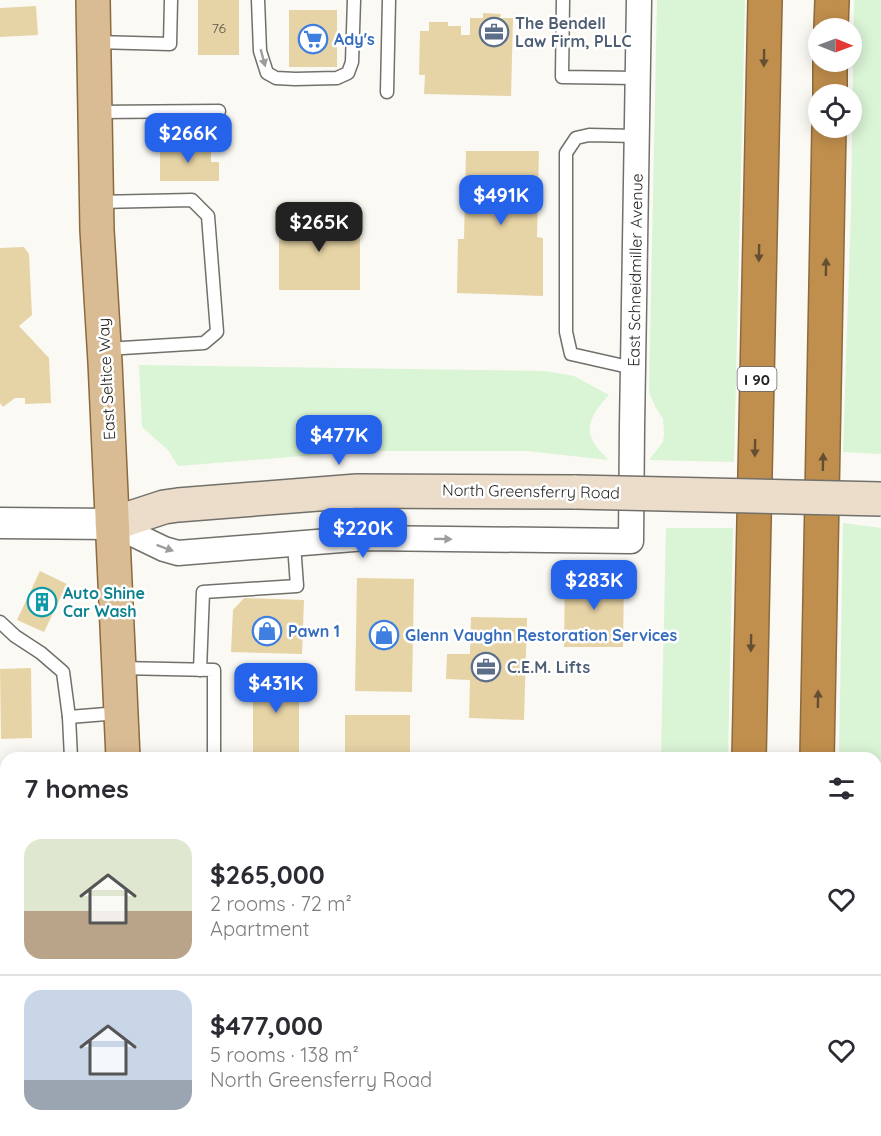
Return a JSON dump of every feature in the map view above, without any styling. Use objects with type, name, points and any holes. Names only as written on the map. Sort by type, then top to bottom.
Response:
[{"type":"highway","name":"I 90","points":[[749,752],[765,0]]},
{"type":"highway","points":[[831,18],[832,0]]},
{"type":"highway","points":[[817,752],[829,138]]},
{"type":"main road","name":"East Seltice Way","points":[[93,0],[96,202],[105,350],[123,752]]},
{"type":"main road","name":"North Greensferry Road","points":[[112,524],[164,507],[178,505],[330,492],[386,490],[881,499]]},
{"type":"street","name":"East Schneidmiller Avenue","points":[[631,541],[639,0]]},
{"type":"street","name":"North Greensferry Road","points":[[0,523],[112,524],[164,549],[178,553],[366,538],[631,541]]},
{"type":"lane","points":[[93,42],[170,44],[171,0]]},
{"type":"lane","points":[[258,0],[260,51],[267,73],[276,78],[295,79],[337,78],[348,73],[352,62],[354,0]]},
{"type":"lane","points":[[387,92],[389,0]]},
{"type":"lane","points":[[563,0],[562,77],[638,78]]},
{"type":"lane","points":[[94,112],[219,111]]},
{"type":"lane","points":[[633,368],[571,354],[566,332],[566,153],[576,138],[589,135],[637,136]]},
{"type":"lane","points":[[96,202],[192,200],[208,216],[217,332],[204,343],[105,350]]},
{"type":"lane","points":[[200,670],[203,592],[297,586],[294,544]]},
{"type":"lane","points":[[0,622],[63,672],[71,752]]},
{"type":"lane","points":[[119,668],[214,670],[214,752]]},
{"type":"lane","points":[[69,717],[121,713]]},
{"type":"green space","points":[[657,0],[745,0],[734,462],[649,460],[663,442],[664,434],[663,419],[649,392]]},
{"type":"green space","points":[[854,0],[881,0],[881,454],[843,452],[852,138],[862,138],[862,84],[853,84],[853,72],[862,72],[862,18],[854,18]]},
{"type":"green space","points":[[139,365],[545,371],[574,376],[609,395],[593,416],[590,428],[594,444],[608,460],[527,451],[365,451],[178,466],[168,450],[142,427]]},
{"type":"green space","points":[[843,523],[881,528],[881,752],[839,752]]},
{"type":"green space","points":[[666,528],[733,528],[728,752],[661,752]]},
{"type":"building","points":[[198,0],[239,0],[239,55],[198,55]]},
{"type":"building","points":[[36,6],[38,35],[0,37],[0,8]]},
{"type":"building","name":"Ady's","points":[[289,10],[337,10],[337,67],[289,67]]},
{"type":"building","points":[[483,13],[501,14],[500,18],[513,18],[511,96],[424,94],[425,75],[419,75],[420,31],[429,31],[429,22],[448,22],[448,26],[461,26],[461,35],[470,35],[470,18],[483,18]]},
{"type":"building","points":[[160,145],[211,146],[211,162],[219,162],[219,181],[160,181]]},
{"type":"building","points":[[466,151],[539,151],[537,237],[543,238],[543,296],[457,293],[458,239],[464,239]]},
{"type":"building","points":[[279,216],[360,217],[360,290],[279,290]]},
{"type":"building","points":[[24,247],[29,254],[32,315],[19,326],[49,358],[51,403],[25,404],[25,398],[15,398],[3,407],[0,403],[0,248]]},
{"type":"building","name":"Auto Shine Car Wash","points":[[40,571],[67,584],[44,632],[17,620]]},
{"type":"building","points":[[565,575],[624,576],[623,647],[564,647]]},
{"type":"building","name":"Glenn Vaughn Restoration Services","points":[[357,578],[414,579],[412,692],[355,691]]},
{"type":"building","name":"Pawn 1","points":[[244,598],[304,600],[302,654],[231,652],[233,610]]},
{"type":"building","name":"C.E.M. Lifts","points":[[471,617],[527,618],[524,720],[469,718],[470,680],[446,679],[447,654],[470,654]]},
{"type":"building","points":[[31,668],[32,738],[1,739],[0,669]]},
{"type":"building","points":[[253,671],[299,671],[299,752],[253,752]]},
{"type":"building","points":[[345,715],[410,715],[410,752],[345,752]]},
{"type":"place","name":"The Bendell Law Firm, PLLC","points":[[494,32]]},
{"type":"place","name":"Ady's","points":[[313,39]]},
{"type":"place","name":"Auto Shine Car Wash","points":[[42,602]]},
{"type":"place","name":"Pawn 1","points":[[267,631]]},
{"type":"place","name":"Glenn Vaughn Restoration Services","points":[[384,635]]},
{"type":"place","name":"C.E.M. Lifts","points":[[486,667]]}]
